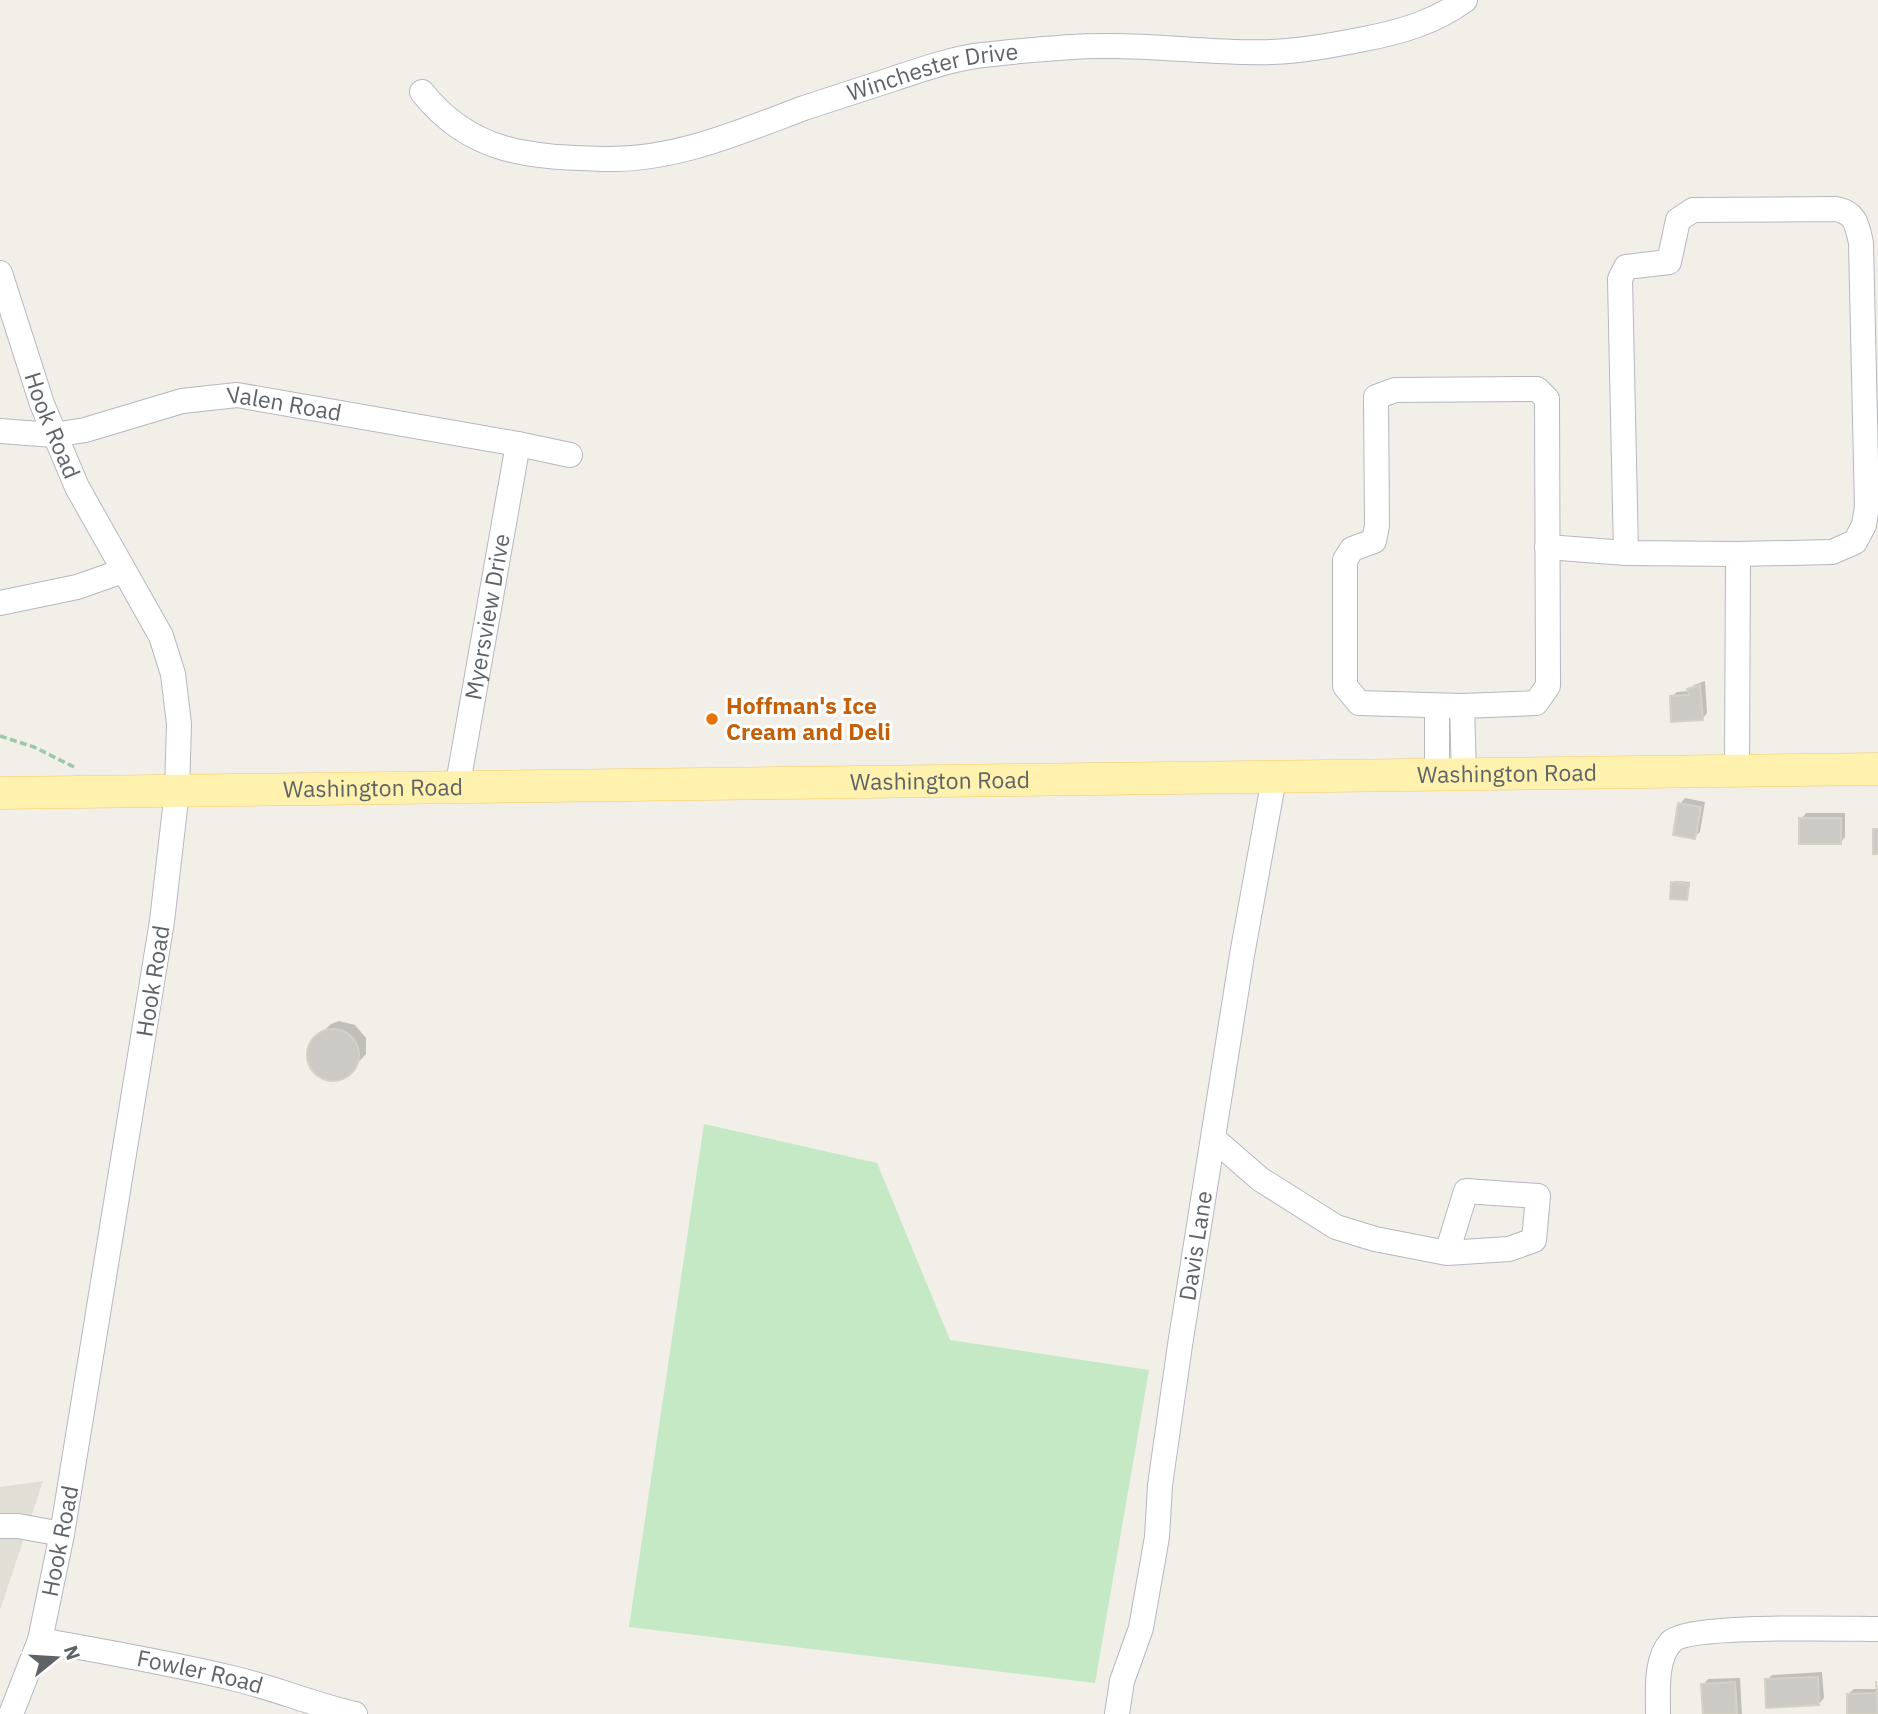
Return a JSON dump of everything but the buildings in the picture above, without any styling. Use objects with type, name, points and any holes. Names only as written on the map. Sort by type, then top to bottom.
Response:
[{"type":"main road","name":"Washington Road","points":[[0,793],[1878,769]]},
{"type":"street","name":"Winchester Drive","points":[[422,92],[455,127],[507,149],[605,159],[635,158],[664,154],[733,135],[957,58],[1073,46],[1272,52],[1333,46],[1417,26],[1439,17],[1465,0]]},
{"type":"street","points":[[1547,547],[1626,553],[1738,554],[1832,552],[1855,542],[1864,525],[1867,507],[1861,243],[1856,220],[1847,211],[1693,210],[1678,220],[1669,261],[1626,267],[1620,279],[1626,553]]},
{"type":"street","name":"Hook Road","points":[[0,274],[54,435],[89,512],[161,636],[173,674],[179,724],[177,792],[162,921],[62,1534],[40,1640],[11,1714]]},
{"type":"street","points":[[1537,389],[1547,399],[1547,547],[1548,686],[1536,703],[1437,706],[1359,703],[1345,686],[1345,560],[1352,549],[1374,541],[1377,526],[1376,397],[1395,390],[1537,389]]},
{"type":"street","name":"Valen Road","points":[[0,431],[54,435],[85,430],[182,401],[237,395],[570,455]]},
{"type":"street","name":"Myersview Drive","points":[[457,789],[518,444]]},
{"type":"street","points":[[1738,554],[1738,771]]},
{"type":"street","points":[[0,603],[77,587],[123,571]]},
{"type":"street","points":[[1437,706],[1451,775]]},
{"type":"street","points":[[1451,775],[1462,706]]},
{"type":"street","name":"Davis Lane","points":[[1118,1714],[1122,1681],[1141,1628],[1157,1537],[1160,1485],[1180,1345],[1242,955],[1274,778]]},
{"type":"street","points":[[1214,1139],[1260,1179],[1336,1227],[1447,1253]]},
{"type":"street","points":[[0,1526],[18,1526],[62,1534]]},
{"type":"street","points":[[1658,1714],[1658,1678],[1665,1652],[1672,1640],[1684,1635],[1729,1630],[1878,1629]]},
{"type":"street","name":"Fowler Road","points":[[40,1640],[150,1659],[214,1674],[355,1714]]},
{"type":"path","points":[[0,736],[34,747],[75,767]]},
{"type":"shaded area","points":[[43,1481],[0,1610],[0,1487]]},
{"type":"green space","points":[[704,1124],[877,1163],[950,1340],[1149,1370],[1095,1683],[629,1627]]},
{"type":"place","name":"Hoffman's Ice Cream and Deli","points":[[712,719]]}]
